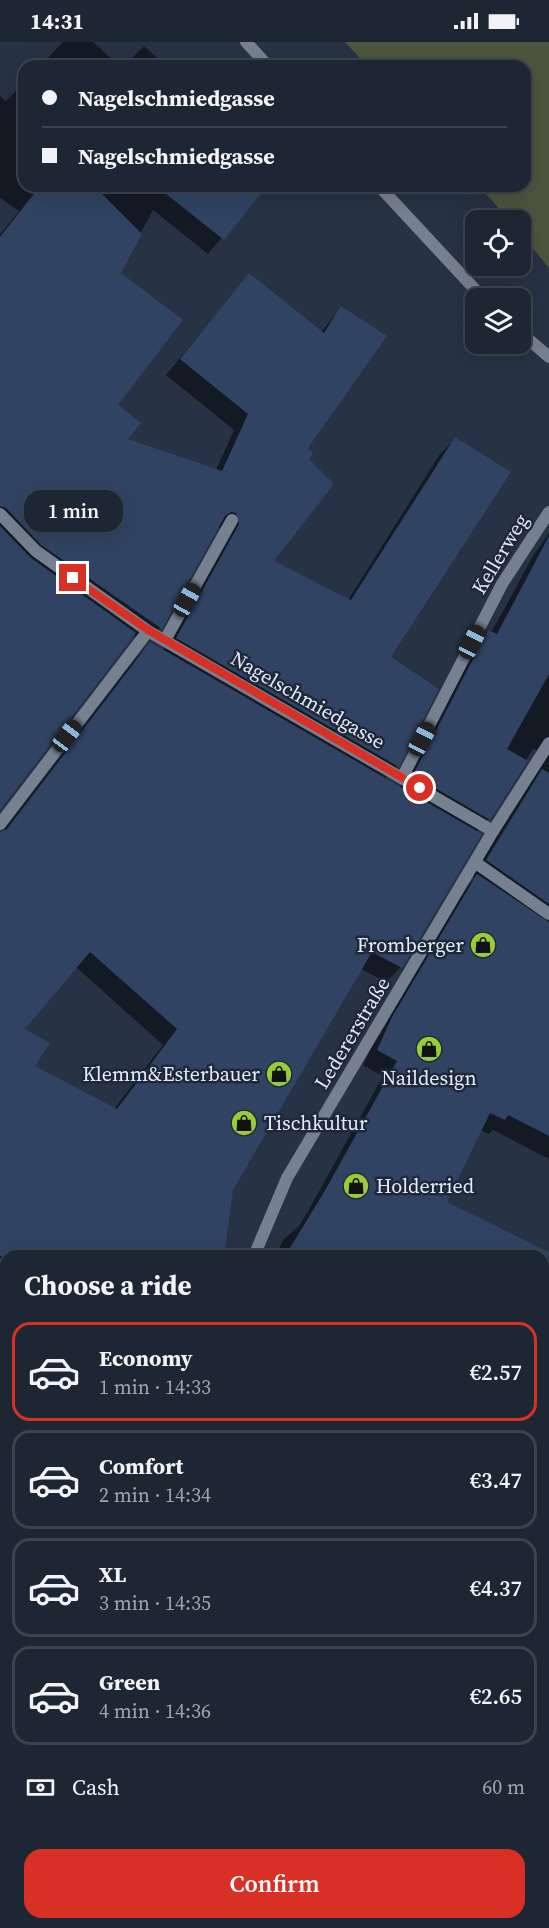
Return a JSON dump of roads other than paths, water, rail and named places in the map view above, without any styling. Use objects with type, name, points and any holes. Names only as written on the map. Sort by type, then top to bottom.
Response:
[{"type":"street","points":[[246,42],[262,60]]},
{"type":"street","points":[[385,192],[474,288]]},
{"type":"street","points":[[531,341],[549,357]]},
{"type":"street","name":"Kellerweg","points":[[402,778],[502,584],[549,512]]},
{"type":"street","name":"Nagelschmiedgasse","points":[[0,514],[36,551],[148,630],[492,831]]},
{"type":"street","points":[[165,640],[232,520]]},
{"type":"street","points":[[0,824],[148,630]]},
{"type":"street","name":"Ledererstraße","points":[[257,1250],[287,1178],[476,863],[492,831],[549,742]]},
{"type":"street","points":[[476,863],[549,914]]},
{"type":"place","name":"Fromberger","points":[[483,945]]},
{"type":"place","name":"Naildesign","points":[[429,1049]]},
{"type":"place","name":"Klemm&Esterbauer","points":[[279,1074]]},
{"type":"place","name":"Tischkultur","points":[[244,1123]]},
{"type":"place","name":"Holderried","points":[[356,1186]]}]
